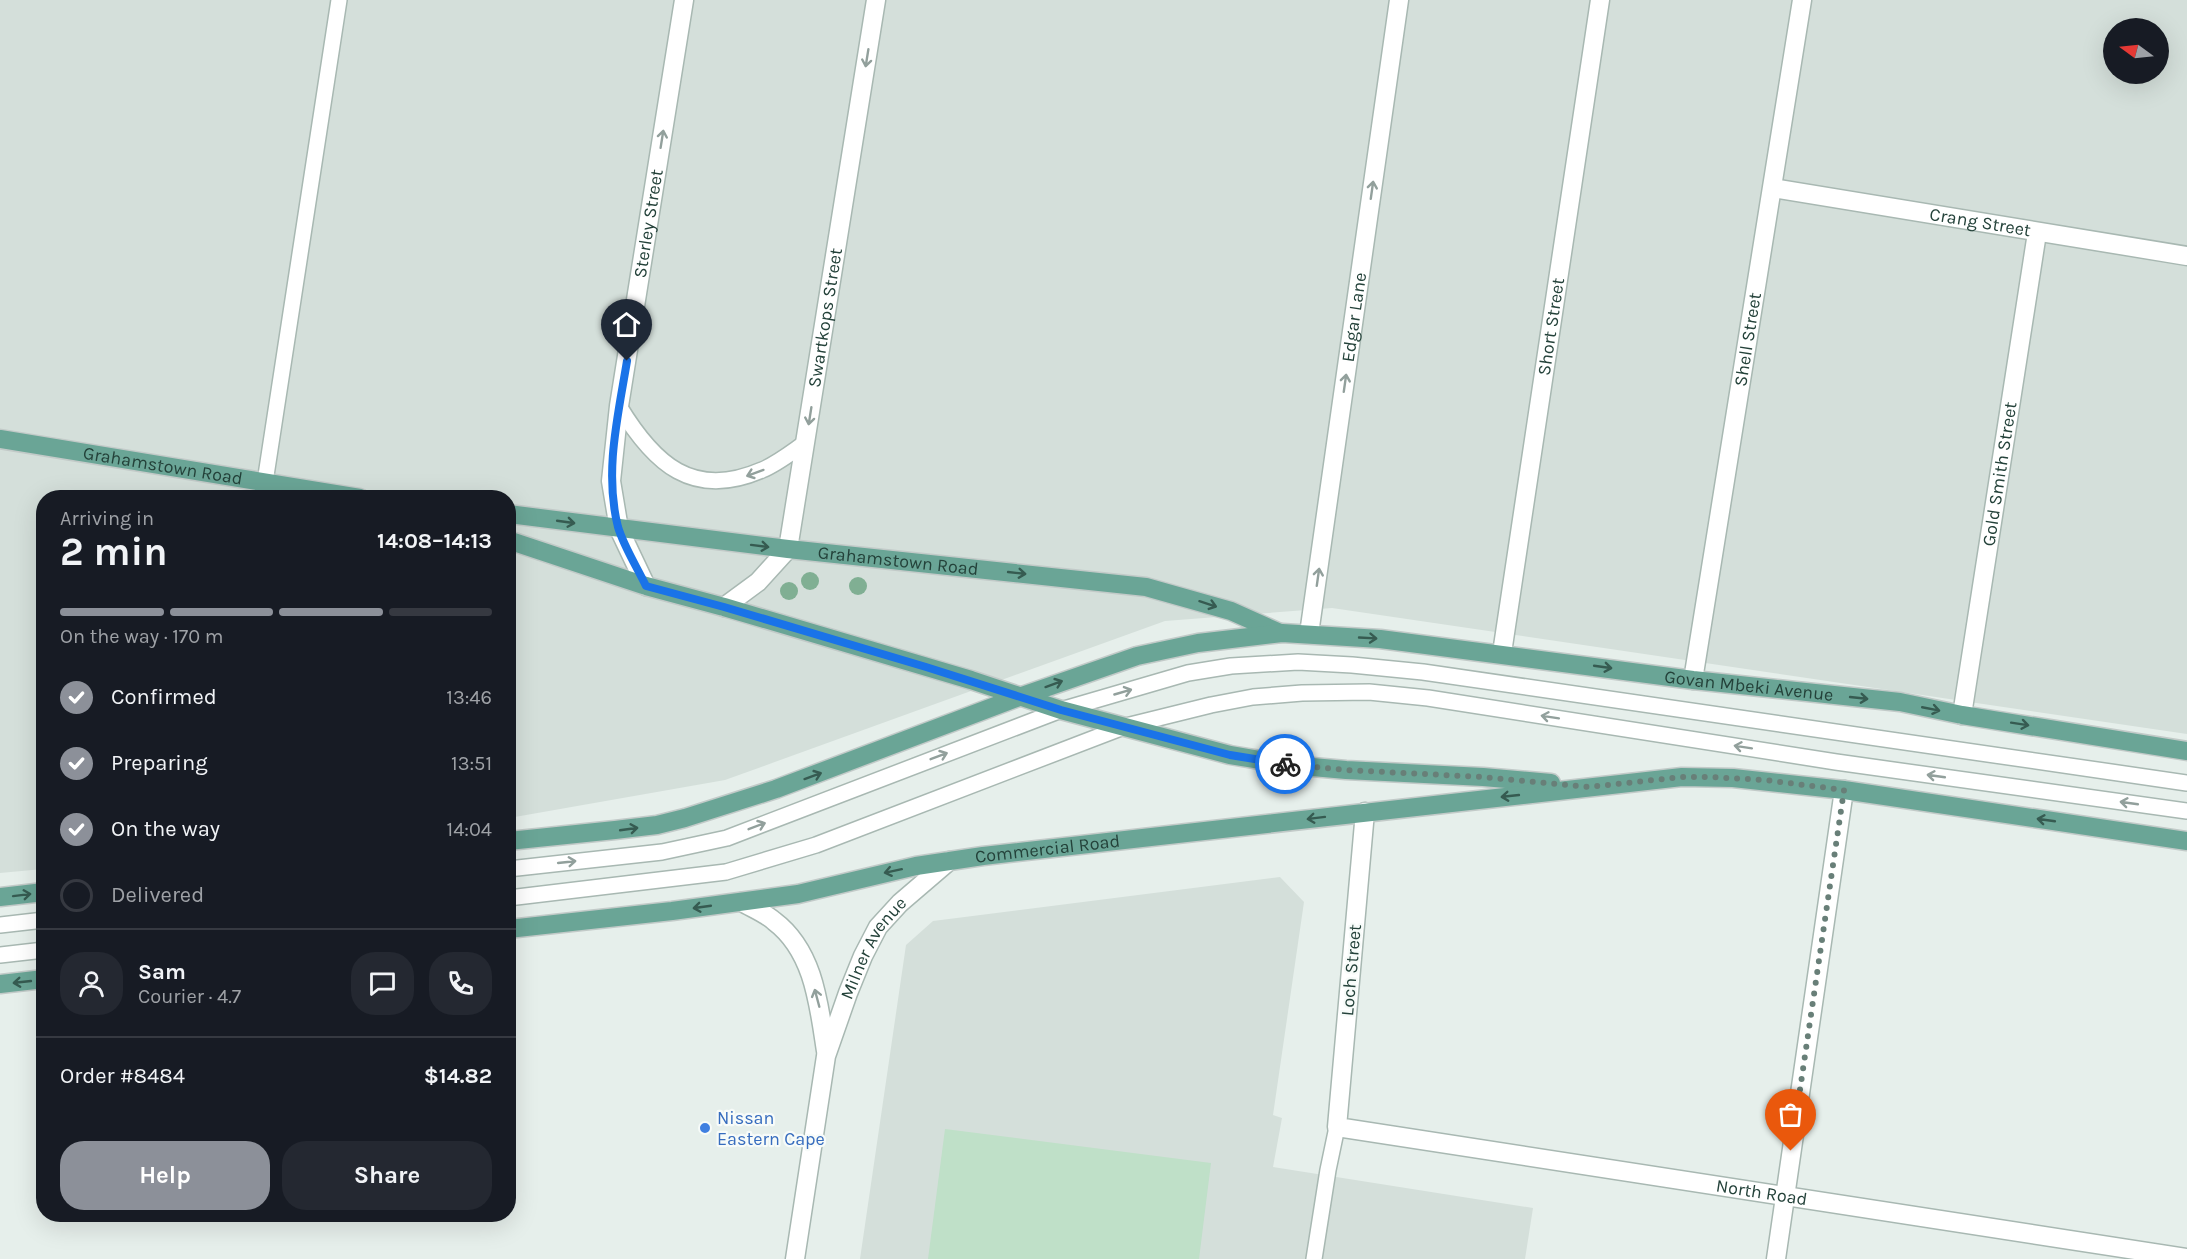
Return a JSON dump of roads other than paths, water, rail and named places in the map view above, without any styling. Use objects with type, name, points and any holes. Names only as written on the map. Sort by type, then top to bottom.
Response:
[{"type":"main road","name":"Grahamstown Road","points":[[0,439],[313,490]]},
{"type":"main road","name":"Grahamstown Road","points":[[516,515],[788,549],[1146,587],[1231,611],[1282,633]]},
{"type":"main road","points":[[516,543],[646,586],[724,607],[1061,710],[1230,755],[1290,765],[1483,777],[1589,787],[1682,777],[1765,780],[2187,841]]},
{"type":"main road","points":[[516,840],[657,825],[685,818],[836,768],[1019,696],[1092,670],[1166,648],[1282,633],[1309,634]]},
{"type":"main road","name":"Govan Mbeki Avenue","points":[[1309,634],[1380,639],[1502,653],[1693,680],[1900,702],[1962,715],[2187,751]]},
{"type":"main road","name":"Commercial Road","points":[[516,928],[798,894],[884,873],[949,861],[1589,787]]},
{"type":"main road","points":[[0,897],[36,893]]},
{"type":"main road","points":[[0,984],[36,981]]},
{"type":"street","name":"Sterley Street","points":[[646,586],[619,529],[611,481],[620,406],[684,0]]},
{"type":"street","name":"Swartkops Street","points":[[788,549],[876,0]]},
{"type":"street","name":"Edgar Lane","points":[[1309,634],[1399,0]]},
{"type":"street","name":"Short Street","points":[[1502,653],[1600,0]]},
{"type":"street","name":"Shell Street","points":[[1693,680],[1802,0]]},
{"type":"street","name":"Crang Street","points":[[1773,188],[2187,256]]},
{"type":"street","name":"Gold Smith Street","points":[[1962,715],[2037,233]]},
{"type":"street","points":[[724,607],[758,582],[788,549]]},
{"type":"street","points":[[1776,1259],[1844,790]]},
{"type":"street","name":"Loch Street","points":[[1337,1127],[1365,812]]},
{"type":"street","name":"Milner Avenue","points":[[795,1259],[826,1056],[862,956],[878,927],[900,903],[949,861]]},
{"type":"street","name":"Milner Avenue","points":[[742,902],[773,920],[793,939],[807,965],[819,1004],[826,1056]]},
{"type":"street","name":"North Road","points":[[1337,1127],[2187,1258]]},
{"type":"lane","points":[[266,482],[339,0]]},
{"type":"lane","points":[[620,406],[635,432],[655,455],[675,471],[698,479],[717,481],[741,478],[764,470],[806,443]]},
{"type":"lane","points":[[516,868],[662,852],[727,838],[1061,710],[1188,673],[1231,666],[1298,662],[1423,672],[2187,783]]},
{"type":"lane","points":[[516,897],[726,872],[816,845],[1126,726],[1253,697],[1302,693],[1369,692],[1428,698],[1848,763],[2187,812]]},
{"type":"lane","points":[[0,925],[36,921]]},
{"type":"lane","points":[[0,955],[36,951]]},
{"type":"lane","points":[[1314,1259],[1337,1127]]},
{"type":"place","name":"Nissan Eastern Cape","points":[[705,1128]]}]
